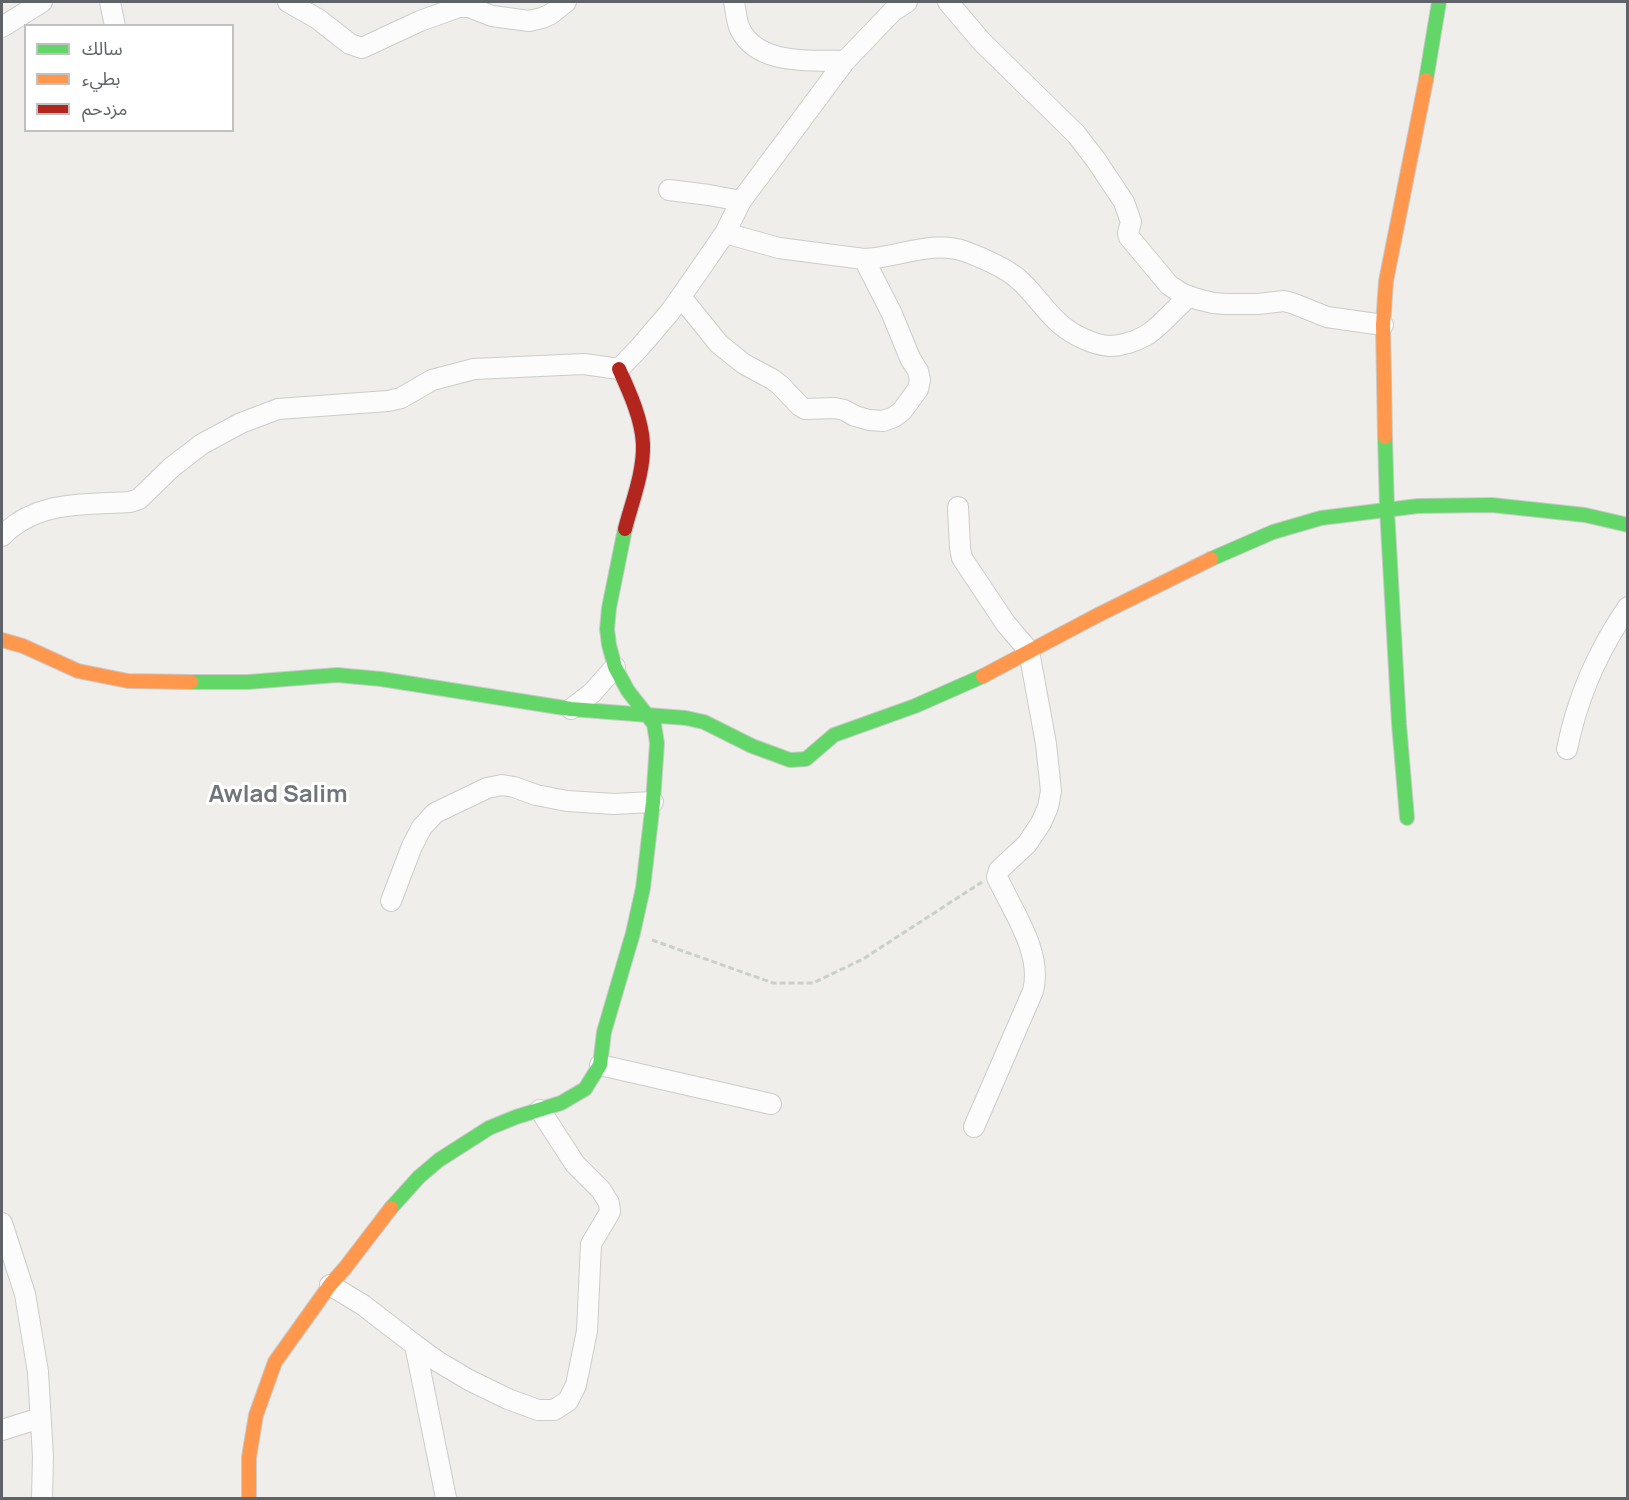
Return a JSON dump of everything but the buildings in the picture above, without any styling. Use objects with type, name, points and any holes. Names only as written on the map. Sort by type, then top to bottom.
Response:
[{"type":"street","points":[[2,27],[42,2]]},
{"type":"street","points":[[110,2],[115,24]]},
{"type":"street","points":[[288,2],[318,19],[350,44],[362,48],[420,21],[459,7],[469,7],[492,16],[529,21],[551,14],[566,2]]},
{"type":"street","points":[[734,2],[739,28],[751,43],[766,53],[802,60],[845,61]]},
{"type":"street","points":[[619,369],[681,297],[725,233],[741,201],[845,61],[893,11],[907,2]]},
{"type":"street","points":[[948,2],[982,42],[1076,134],[1124,202],[1131,222],[1129,237],[1168,285],[1197,299],[1219,303],[1258,304],[1284,301],[1327,317],[1383,326]]},
{"type":"street","points":[[1407,818],[1399,724],[1387,509],[1383,326],[1386,281],[1423,98],[1439,2]]},
{"type":"street","points":[[669,190],[741,201]]},
{"type":"street","points":[[725,233],[778,248],[864,259],[876,259],[932,248],[961,250],[1015,276],[1062,326],[1080,337],[1111,346],[1147,336],[1189,296]]},
{"type":"street","points":[[681,297],[719,344],[744,364],[780,385],[800,406],[805,409],[835,408],[869,420],[883,421],[902,411],[918,389],[920,380],[897,325],[864,259]]},
{"type":"street","points":[[2,536],[24,519],[51,507],[130,502],[139,499],[202,444],[241,423],[278,409],[388,402],[401,398],[432,380],[474,369],[584,364],[619,369]]},
{"type":"street","points":[[249,1498],[249,1457],[256,1415],[275,1362],[397,1200],[439,1160],[489,1128],[561,1103],[585,1089],[600,1065],[604,1032],[633,933],[644,879],[653,802],[657,734],[654,724],[628,691],[615,667],[607,628],[620,549],[642,465],[643,442],[634,403],[619,369]]},
{"type":"street","points":[[2,640],[23,646],[78,671],[128,681],[222,683],[337,675],[381,679],[571,709],[686,718],[704,722],[752,746],[790,760],[806,759],[834,735],[915,706],[988,674],[1096,616],[1209,561],[1273,532],[1321,518],[1418,506],[1492,505],[1586,515],[1628,525]]},
{"type":"street","points":[[958,507],[962,558],[1006,624],[1029,651],[1046,744],[1051,791],[1048,807],[1041,823],[1027,844],[998,872],[997,877],[1031,950],[1036,979],[1033,991],[974,1127]]},
{"type":"street","points":[[1567,749],[1582,694],[1601,654],[1628,607]]},
{"type":"street","points":[[571,709],[592,693],[615,667]]},
{"type":"street","points":[[391,901],[412,846],[422,827],[435,813],[487,788],[514,787],[536,795],[567,801],[614,804],[653,802]]},
{"type":"street","points":[[600,1065],[771,1104]]},
{"type":"street","points":[[330,1286],[363,1305],[437,1361],[508,1399],[538,1410],[554,1410],[568,1401],[576,1386],[587,1331],[591,1244],[610,1212],[609,1203],[601,1190],[575,1164],[540,1110]]},
{"type":"street","points":[[2,1223],[25,1294],[38,1372],[43,1456],[42,1498]]},
{"type":"street","points":[[415,1345],[446,1498]]},
{"type":"street","points":[[2,1430],[40,1418]]},
{"type":"path","points":[[633,933],[773,983],[813,983],[863,958],[998,872]]},
{"type":"traffic: fast","points":[[1426,80],[1439,2]]},
{"type":"traffic: fast","points":[[1385,437],[1399,724],[1407,818]]},
{"type":"traffic: fast","points":[[1211,559],[1273,532],[1321,518],[1418,506],[1492,505],[1585,515],[1628,525]]},
{"type":"traffic: fast","points":[[391,1208],[419,1177],[439,1160],[489,1128],[561,1103],[585,1089],[600,1065],[604,1032],[633,933],[643,888],[657,743],[654,724],[628,691],[615,667],[609,645],[607,629],[609,608],[625,529]]},
{"type":"traffic: fast","points":[[191,682],[248,682],[337,675],[381,679],[571,709],[686,718],[704,722],[752,746],[790,760],[806,759],[834,735],[915,706],[983,676]]},
{"type":"traffic: slow","points":[[1385,437],[1383,325],[1386,281],[1426,80]]},
{"type":"traffic: slow","points":[[983,676],[1211,559]]},
{"type":"traffic: slow","points":[[2,640],[23,646],[78,671],[128,681],[191,682]]},
{"type":"traffic: slow","points":[[249,1498],[249,1457],[256,1415],[275,1362],[330,1285],[391,1208]]},
{"type":"traffic: jam","points":[[619,369],[638,415],[643,444],[640,476],[625,529]]},
{"type":"district","name":"Awlad Salim","points":[[278,795]]}]
